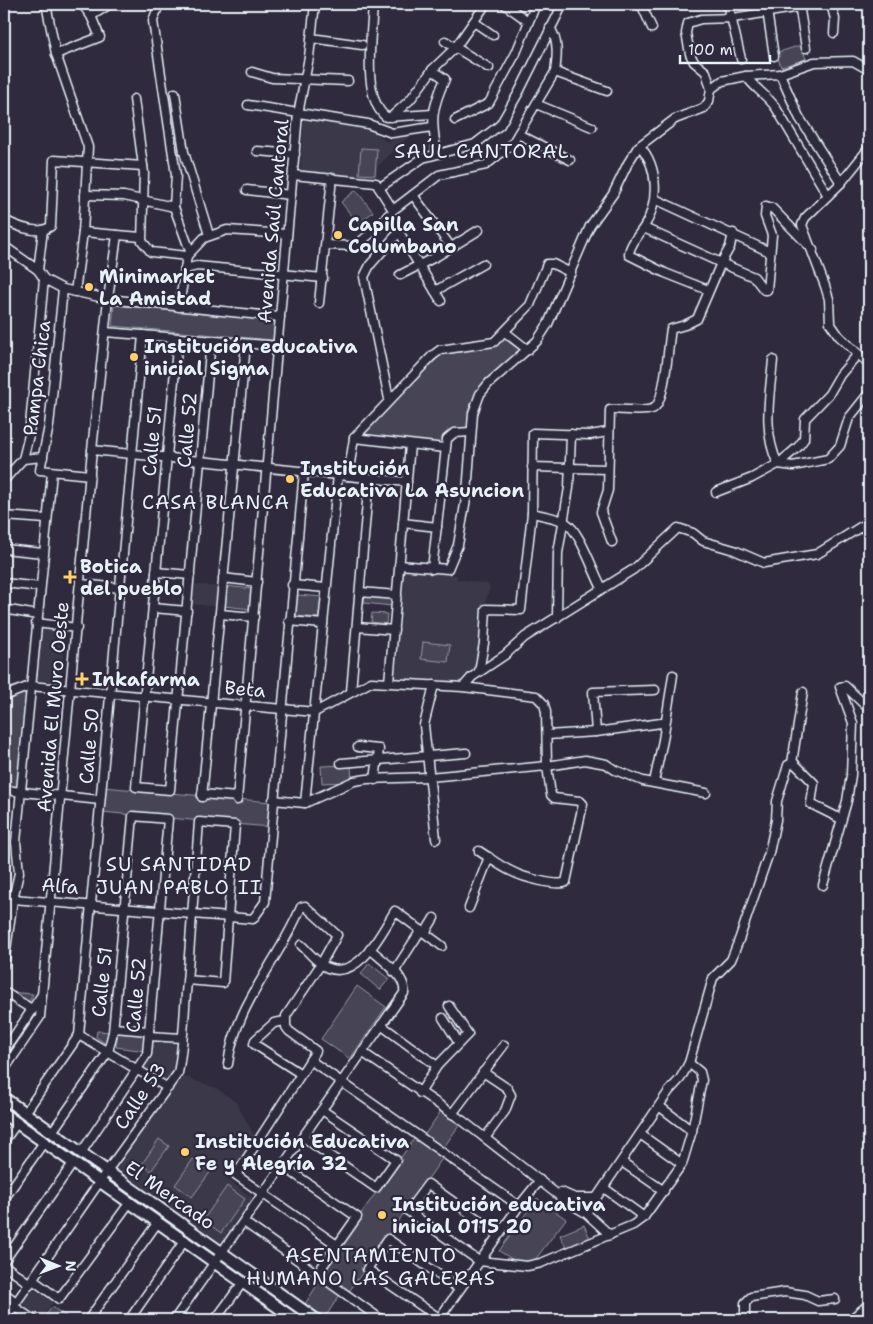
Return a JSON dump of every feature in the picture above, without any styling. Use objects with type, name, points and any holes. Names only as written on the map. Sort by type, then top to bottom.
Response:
[{"type":"main road","name":"El Mercado","points":[[4,1098],[107,1171],[219,1257],[313,1319]]},
{"type":"main road","name":"El Mercado","points":[[4,1114],[185,1240],[219,1257],[243,1282],[296,1320]]},
{"type":"street","points":[[46,4],[56,54],[88,147],[83,232],[76,292]]},
{"type":"street","points":[[56,54],[100,38],[91,16],[82,4]]},
{"type":"street","points":[[91,16],[110,4]]},
{"type":"street","points":[[159,4],[153,21],[176,175],[174,207],[188,253],[179,307]]},
{"type":"street","name":"Avenida Saúl Cantoral","points":[[211,702],[202,796],[237,799],[298,114],[305,80],[315,4]]},
{"type":"street","points":[[373,4],[370,73],[374,98],[380,112],[386,117],[433,114]]},
{"type":"street","points":[[391,117],[410,100],[432,70],[455,48],[486,4]]},
{"type":"street","points":[[504,4],[528,21]]},
{"type":"street","points":[[379,188],[423,158],[475,144],[500,125],[534,64],[550,28],[564,4]]},
{"type":"street","points":[[641,4],[652,28]]},
{"type":"street","points":[[728,4],[733,18],[741,59]]},
{"type":"street","points":[[766,4],[774,56]]},
{"type":"street","points":[[831,4],[835,19],[834,33]]},
{"type":"street","points":[[399,565],[450,562],[458,545],[467,493],[473,413],[480,394],[489,383],[528,350],[548,324],[590,226],[614,194],[628,163],[640,146],[675,119],[704,108],[709,101],[711,89],[706,72],[694,62],[690,54],[686,26],[701,19],[733,18],[800,6],[806,48]]},
{"type":"street","points":[[455,120],[489,103],[516,53],[534,9]]},
{"type":"street","points":[[474,22],[493,35]]},
{"type":"street","points":[[326,245],[355,246],[393,210],[439,175],[486,165],[512,144],[555,72],[558,59],[555,34],[550,28]]},
{"type":"street","points":[[311,38],[362,45]]},
{"type":"street","points":[[445,41],[489,68]]},
{"type":"street","points":[[711,89],[722,81],[746,76],[780,74],[814,62],[853,61],[869,70]]},
{"type":"street","points":[[432,70],[445,79],[435,102],[433,114],[432,127],[437,153]]},
{"type":"street","points":[[252,72],[272,78],[348,81]]},
{"type":"street","points":[[555,72],[606,91]]},
{"type":"street","points":[[780,74],[799,117],[841,183]]},
{"type":"street","points":[[746,76],[754,88],[768,97],[776,108],[827,194]]},
{"type":"street","points":[[175,93],[184,152],[209,235]]},
{"type":"street","points":[[134,100],[143,166],[144,200],[141,237],[144,247],[151,252],[188,253],[209,235],[220,231],[238,230],[287,234]]},
{"type":"street","points":[[536,104],[592,128]]},
{"type":"street","points":[[248,105],[368,124],[392,132],[432,127]]},
{"type":"street","points":[[518,134],[570,160]]},
{"type":"street","points":[[640,146],[651,161],[655,199],[652,214],[629,251],[630,257],[708,290]]},
{"type":"street","points":[[869,148],[841,183],[827,194],[802,221],[829,299],[830,322],[839,336],[869,364]]},
{"type":"street","points":[[257,151],[295,154]]},
{"type":"street","points":[[4,220],[27,229],[43,230],[51,226],[54,160],[143,166]]},
{"type":"street","points":[[293,175],[376,183],[393,210]]},
{"type":"street","points":[[320,303],[332,178]]},
{"type":"street","points":[[247,190],[291,195]]},
{"type":"street","points":[[85,195],[124,196],[174,207]]},
{"type":"street","points":[[413,195],[451,247]]},
{"type":"street","points":[[655,199],[733,233],[770,252]]},
{"type":"street","points":[[644,228],[754,276],[764,290],[767,290],[772,235],[765,210],[769,206],[813,250]]},
{"type":"street","points":[[386,218],[400,232],[441,301]]},
{"type":"street","points":[[38,270],[43,230]]},
{"type":"street","points":[[400,275],[479,230]]},
{"type":"street","points":[[83,232],[141,237]]},
{"type":"street","points":[[389,399],[364,277],[370,266],[400,232]]},
{"type":"street","points":[[612,542],[601,512],[608,490],[606,468],[611,409],[638,411],[657,406],[663,390],[671,329],[684,326],[697,319],[708,290],[730,247],[733,233]]},
{"type":"street","name":"Avenida El Muro Oeste","points":[[4,1070],[38,1023],[42,994],[92,450],[108,299],[117,235]]},
{"type":"street","points":[[4,246],[38,270],[44,280],[63,289],[108,299],[280,316]]},
{"type":"street","points":[[435,291],[483,264]]},
{"type":"street","points":[[348,476],[354,438],[389,399],[440,350],[494,342],[530,305],[547,264],[553,264],[571,273]]},
{"type":"street","points":[[185,269],[197,266],[323,278]]},
{"type":"street","points":[[4,480],[23,458],[31,422],[44,280]]},
{"type":"street","name":"Pampa Chica","points":[[52,472],[40,470],[44,457],[63,289]]},
{"type":"street","points":[[105,332],[278,346]]},
{"type":"street","points":[[505,332],[528,350]]},
{"type":"street","name":"Calle 50","points":[[25,1113],[78,1035],[143,335]]},
{"type":"street","name":"Calle 51","points":[[170,790],[136,787],[178,338]]},
{"type":"street","name":"Calle 52","points":[[170,790],[211,341]]},
{"type":"street","points":[[211,702],[246,344]]},
{"type":"street","points":[[716,492],[752,478],[778,464],[804,439],[805,419],[829,394],[840,375],[858,354]]},
{"type":"street","points":[[773,360],[768,426],[772,453],[778,464]]},
{"type":"street","points":[[778,464],[793,466],[828,459],[840,446],[849,418],[869,393]]},
{"type":"street","points":[[432,564],[445,448],[451,434],[471,432]]},
{"type":"street","points":[[479,672],[484,643],[486,609],[521,610],[532,513],[533,433],[590,435],[608,432]]},
{"type":"street","points":[[557,618],[558,553],[565,522],[570,467],[570,434]]},
{"type":"street","points":[[354,438],[445,448]]},
{"type":"street","points":[[389,682],[410,445]]},
{"type":"street","points":[[92,450],[407,482]]},
{"type":"street","points":[[23,458],[44,457]]},
{"type":"street","points":[[532,467],[606,468]]},
{"type":"street","points":[[304,471],[273,800],[306,803],[354,781],[429,777],[594,761],[643,781],[706,793]]},
{"type":"street","points":[[4,965],[13,899],[19,873],[16,842],[52,472],[90,475]]},
{"type":"street","points":[[306,803],[338,475]]},
{"type":"street","points":[[351,692],[369,478]]},
{"type":"street","points":[[532,513],[570,525],[587,555],[602,588]]},
{"type":"street","points":[[4,516],[46,519]]},
{"type":"street","points":[[403,523],[437,527]]},
{"type":"street","points":[[462,688],[479,672],[525,637],[634,569],[680,527],[693,533],[703,541],[764,563],[817,554],[862,526],[869,524]]},
{"type":"street","points":[[4,549],[43,553]]},
{"type":"street","points":[[156,572],[190,575]]},
{"type":"street","points":[[223,578],[257,582]]},
{"type":"street","points":[[4,584],[40,587]]},
{"type":"street","points":[[81,584],[120,588]]},
{"type":"street","points":[[292,585],[326,588]]},
{"type":"street","points":[[360,592],[397,595]]},
{"type":"street","points":[[153,608],[187,612]]},
{"type":"street","points":[[4,609],[77,628]]},
{"type":"street","points":[[220,614],[254,618]]},
{"type":"street","points":[[289,621],[323,624]]},
{"type":"street","points":[[357,627],[394,630]]},
{"type":"street","points":[[654,782],[663,740],[673,675]]},
{"type":"street","points":[[314,712],[371,682],[434,685],[536,696],[544,704],[547,766],[553,797],[580,801],[583,804],[566,882],[560,884],[512,872],[479,851]]},
{"type":"street","points":[[434,685],[424,725],[436,839]]},
{"type":"street","points":[[4,696],[30,686]]},
{"type":"street","name":"Beta","points":[[30,686],[314,712]]},
{"type":"street","points":[[823,885],[851,775],[853,723],[840,687],[845,686],[869,709]]},
{"type":"street","points":[[596,732],[593,692],[655,690]]},
{"type":"street","points":[[586,1214],[659,1106],[680,1079],[689,1063],[713,978],[731,960],[769,853],[781,785],[788,765],[792,763],[804,692]]},
{"type":"street","points":[[547,736],[596,732],[661,723]]},
{"type":"street","points":[[358,747],[379,748],[375,780]]},
{"type":"street","points":[[341,763],[466,753]]},
{"type":"street","points":[[792,763],[814,783],[811,804],[841,819]]},
{"type":"street","points":[[4,790],[100,800]]},
{"type":"street","name":"Alfa","points":[[4,896],[13,899],[253,919],[265,902],[267,895],[273,800]]},
{"type":"street","name":"Calle 51","points":[[52,1132],[108,1052],[114,1028],[133,816],[168,820]]},
{"type":"street","name":"Calle 52","points":[[81,1153],[147,1054],[168,820]]},
{"type":"street","name":"Calle 53","points":[[4,1320],[107,1171],[178,1073],[199,822],[235,825],[229,918]]},
{"type":"street","points":[[469,908],[489,857]]},
{"type":"street","points":[[228,1064],[230,1047],[240,1018],[303,906],[337,935],[321,964],[286,1016],[285,1021],[289,1031],[316,1052],[236,1174],[337,1245]]},
{"type":"street","points":[[301,945],[321,964],[330,969],[350,967],[358,962],[370,949],[395,911],[442,946]]},
{"type":"street","points":[[187,980],[223,983],[229,918]]},
{"type":"street","points":[[394,972],[434,918]]},
{"type":"street","points":[[174,1320],[404,993],[404,984],[370,949]]},
{"type":"street","points":[[4,992],[33,1010]]},
{"type":"street","name":"Avenida El Muro Oeste","points":[[4,1051],[42,994]]},
{"type":"street","points":[[420,1093],[437,1066],[468,1034],[449,1006]]},
{"type":"street","points":[[443,1018],[459,1042]]},
{"type":"street","points":[[285,1021],[274,1023],[255,1040],[254,1044],[301,1074]]},
{"type":"street","points":[[381,1025],[437,1066]]},
{"type":"street","points":[[114,1028],[182,1038]]},
{"type":"street","points":[[78,1035],[168,1088]]},
{"type":"street","points":[[452,1114],[504,1045]]},
{"type":"street","points":[[362,1052],[485,1138],[586,1214],[610,1235]]},
{"type":"street","points":[[310,1060],[519,1206]]},
{"type":"street","points":[[499,1234],[428,1184],[408,1211],[479,1261],[534,1265],[610,1235],[644,1217],[682,1164],[692,1131],[702,1080],[700,1072],[689,1063]]},
{"type":"street","points":[[483,1072],[507,1088],[511,1095],[505,1111],[485,1138]]},
{"type":"street","points":[[659,1106],[692,1131]]},
{"type":"street","points":[[303,1137],[376,1188],[396,1160],[322,1110]]},
{"type":"street","points":[[4,1141],[17,1123]]},
{"type":"street","points":[[640,1134],[682,1164]]},
{"type":"street","points":[[4,1200],[44,1142]]},
{"type":"street","points":[[74,1162],[4,1261],[31,1282],[59,1299],[130,1202]]},
{"type":"street","points":[[622,1162],[664,1191]]},
{"type":"street","points":[[283,1166],[357,1217],[317,1274]]},
{"type":"street","points":[[458,1289],[388,1240],[367,1269],[439,1319],[458,1289],[540,1180]]},
{"type":"street","points":[[540,1180],[566,1195],[582,1199],[596,1198]]},
{"type":"street","points":[[604,1188],[644,1217]]},
{"type":"street","points":[[88,1320],[158,1222]]},
{"type":"street","points":[[244,1222],[382,1320]]},
{"type":"street","points":[[129,1320],[185,1240]]},
{"type":"street","points":[[216,1320],[243,1282]]},
{"type":"street","points":[[745,1320],[745,1303],[751,1297],[786,1292],[805,1295],[818,1301],[835,1299]]},
{"type":"street","points":[[4,1293],[34,1320]]},
{"type":"street","points":[[850,1320],[869,1304]]},
{"type":"shaded area","points":[[801,45],[806,59],[781,67],[776,53]]},
{"type":"shaded area","points":[[304,119],[366,125],[387,142],[414,132],[378,166],[376,179],[300,172]]},
{"type":"shaded area","points":[[361,148],[377,149],[375,175],[359,174]]},
{"type":"shaded area","points":[[356,190],[373,212],[358,224],[341,202]]},
{"type":"shaded area","name":"Minimarket La Amistad","points":[[82,283],[97,284],[97,291],[82,290]]},
{"type":"shaded area","points":[[114,305],[275,321],[273,340],[112,326]]},
{"type":"shaded area","points":[[506,340],[521,351],[488,384],[472,410],[466,429],[448,430],[443,442],[439,444],[359,434],[442,354],[493,346]]},
{"type":"shaded area","points":[[405,570],[457,575],[457,579],[488,584],[490,588],[484,606],[482,642],[476,669],[464,685],[396,681]]},
{"type":"shaded area","points":[[191,584],[221,587],[219,607],[189,604]]},
{"type":"shaded area","points":[[226,586],[253,589],[251,609],[224,606]]},
{"type":"shaded area","points":[[365,594],[393,597],[392,606],[364,603]]},
{"type":"shaded area","points":[[297,595],[324,597],[322,612],[319,612],[319,618],[296,616]]},
{"type":"shaded area","points":[[372,613],[387,614],[386,624],[371,622]]},
{"type":"shaded area","points":[[40,629],[66,632],[60,683],[35,680]]},
{"type":"shaded area","points":[[423,642],[450,645],[448,662],[421,659]]},
{"type":"shaded area","points":[[27,690],[18,788],[4,786],[4,699]]},
{"type":"shaded area","points":[[351,765],[352,782],[322,783],[321,766]]},
{"type":"shaded area","points":[[103,787],[271,802],[269,827],[101,812],[102,804],[66,801],[67,792],[102,795]]},
{"type":"shaded area","points":[[369,963],[389,979],[380,990],[361,974]]},
{"type":"shaded area","points":[[357,986],[386,1007],[350,1059],[321,1039]]},
{"type":"shaded area","points":[[9,992],[33,994],[28,1004]]},
{"type":"shaded area","points":[[32,1018],[36,1021],[4,1067],[4,1059]]},
{"type":"shaded area","points":[[97,1031],[111,1032],[106,1044],[96,1037]]},
{"type":"shaded area","points":[[118,1032],[148,1036],[146,1051],[116,1047]]},
{"type":"shaded area","points":[[149,1038],[179,1040],[176,1066],[164,1082],[141,1067]]},
{"type":"shaded area","name":"Institución Educativa Fe y Alegría 32","points":[[180,1075],[216,1088],[236,1102],[255,1137],[226,1178],[253,1198],[221,1243],[115,1167]]},
{"type":"shaded area","points":[[4,1103],[100,1169],[97,1174],[5,1109]]},
{"type":"shaded area","points":[[441,1111],[460,1124],[442,1150],[423,1137]]},
{"type":"shaded area","points":[[416,1136],[444,1156],[348,1293],[319,1273]]},
{"type":"shaded area","points":[[159,1139],[169,1146],[151,1171],[142,1164]]},
{"type":"shaded area","points":[[193,1159],[211,1171],[192,1197],[175,1185]]},
{"type":"shaded area","points":[[117,1181],[211,1248],[207,1252],[113,1185]]},
{"type":"shaded area","points":[[227,1186],[245,1199],[221,1233],[203,1220]]},
{"type":"shaded area","points":[[537,1198],[566,1219],[528,1269],[499,1251]]},
{"type":"shaded area","points":[[584,1225],[591,1241],[567,1250],[560,1235]]},
{"type":"shaded area","points":[[227,1260],[301,1311],[298,1316],[224,1263]]},
{"type":"shaded area","points":[[321,1279],[341,1293],[324,1319],[305,1304]]},
{"type":"shaded area","points":[[30,1286],[53,1302],[41,1319],[18,1302]]},
{"type":"shaded area","points":[[52,1307],[67,1317],[65,1320],[53,1320],[46,1315]]},
{"type":"place","name":"Capilla San Columbano","points":[[338,235]]},
{"type":"place","name":"Minimarket La Amistad","points":[[89,287]]},
{"type":"place","name":"Institución educativa inicial Sigma","points":[[134,357]]},
{"type":"place","name":"Institución Educativa La Asuncion","points":[[290,479]]},
{"type":"place","name":"Botica del pueblo","points":[[70,577]]},
{"type":"place","name":"Inkafarma","points":[[82,679]]},
{"type":"place","name":"Institución Educativa Fe y Alegría 32","points":[[185,1152]]},
{"type":"place","name":"Institución educativa inicial 0115 20","points":[[382,1215]]},
{"type":"district","name":"SAÚL CANTORAL","points":[[482,151]]},
{"type":"district","name":"CASA BLANCA","points":[[216,502]]},
{"type":"district","name":"SU SANTIDAD JUAN PABLO II","points":[[179,876]]},
{"type":"district","name":"ASENTAMIENTO HUMANO LAS GALERAS","points":[[371,1266]]}]
